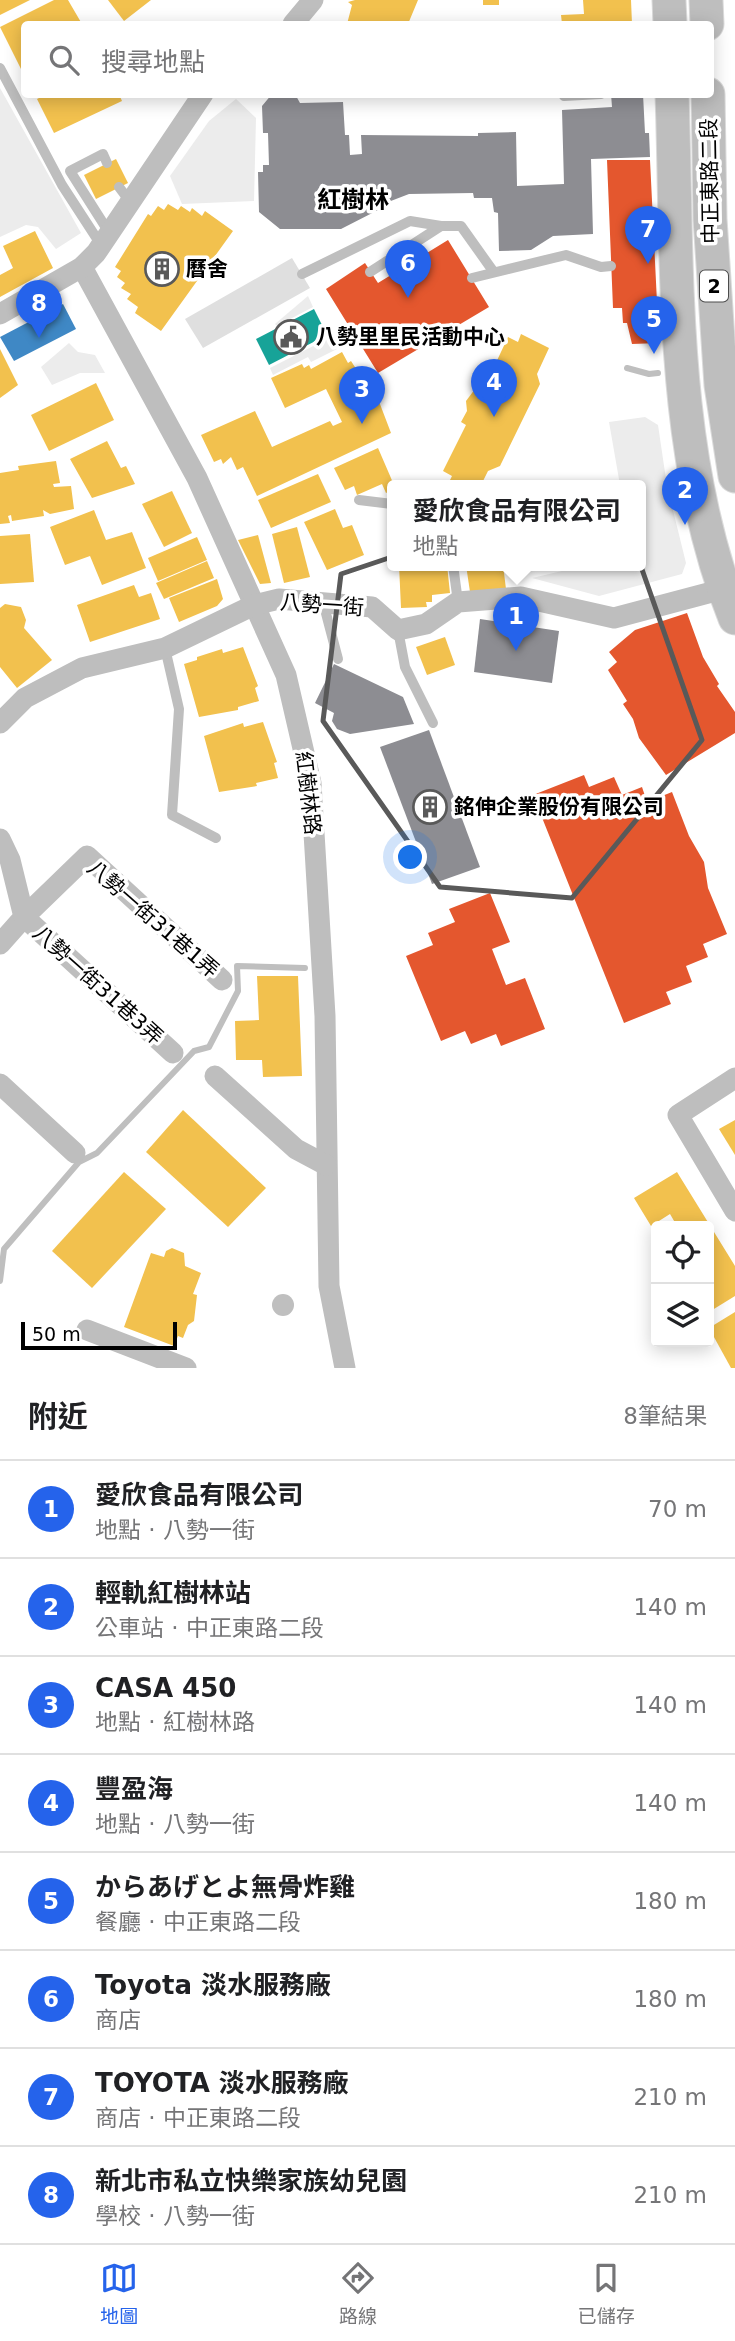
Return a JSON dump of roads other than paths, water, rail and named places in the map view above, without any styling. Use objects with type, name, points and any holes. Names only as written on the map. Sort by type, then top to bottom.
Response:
[{"type":"main road","points":[[669,0],[670,21]]},
{"type":"main road","points":[[706,0],[707,21]]},
{"type":"main road","name":"中正東路二段","points":[[672,98],[668,264],[683,395],[696,479],[731,598]]},
{"type":"main road","name":"中正東路二段","points":[[708,98],[710,219],[715,302],[721,385],[735,476]]},
{"type":"street","points":[[0,314],[82,267],[105,240],[125,195],[200,98]]},
{"type":"street","name":"紅樹林路","points":[[82,267],[197,478],[286,675],[311,783],[325,1016],[329,1286],[345,1368]]},
{"type":"street","points":[[398,630],[426,624],[458,602],[521,597],[614,618],[731,598]]},
{"type":"street","name":"八勢一街","points":[[0,723],[25,698],[82,668],[165,648],[254,606],[279,599],[372,607],[398,630]]},
{"type":"street","points":[[0,839],[10,860],[24,917],[0,944]]},
{"type":"street","name":"八勢一街31巷1弄","points":[[24,917],[87,856],[222,980]]},
{"type":"street","name":"八勢一街31巷3弄","points":[[24,917],[173,1053]]},
{"type":"street","points":[[215,1076],[296,1149],[326,1165]]},
{"type":"street","points":[[735,1078],[678,1115],[735,1211]]},
{"type":"street","points":[[0,1084],[75,1153]]},
{"type":"street","points":[[87,1330],[186,1368]]},
{"type":"lane","points":[[0,68],[62,185],[105,240]]},
{"type":"lane","points":[[105,240],[70,171],[103,154],[107,163]]},
{"type":"lane","points":[[302,274],[410,221],[461,226],[493,271]]},
{"type":"lane","points":[[370,272],[441,226]]},
{"type":"lane","points":[[472,278],[566,255],[601,267],[611,266]]},
{"type":"lane","points":[[359,500],[387,503]]},
{"type":"lane","points":[[454,571],[458,602]]},
{"type":"lane","points":[[323,602],[338,659]]},
{"type":"lane","points":[[398,630],[405,667],[433,723]]},
{"type":"lane","points":[[165,648],[179,709],[172,815],[216,838]]},
{"type":"waterway","points":[[627,368],[649,374],[658,373]]},
{"type":"waterway","points":[[0,1281],[4,1249],[79,1162],[97,1153],[194,1051],[209,1047],[238,991],[237,966],[305,968]]},
{"type":"place","name":"TOYOTA 淡水服務廠","points":[[648,264]]},
{"type":"place","name":"曆舍","points":[[162,269]]},
{"type":"place","name":"Toyota 淡水服務廠","points":[[408,298]]},
{"type":"place","name":"八勢里里民活動中心","points":[[291,337]]},
{"type":"place","name":"新北市私立快樂家族幼兒園","points":[[39,338]]},
{"type":"place","name":"からあげとよ無骨炸雞","points":[[654,354]]},
{"type":"place","name":"豐盈海","points":[[494,417]]},
{"type":"place","name":"CASA 450","points":[[362,424]]},
{"type":"place","name":"輕軌紅樹林站","points":[[685,525]]},
{"type":"place","name":"愛欣食品有限公司","points":[[516,651]]},
{"type":"place","name":"銘伸企業股份有限公司","points":[[430,807]]},
{"type":"district","name":"紅樹林","points":[[353,200]]}]
